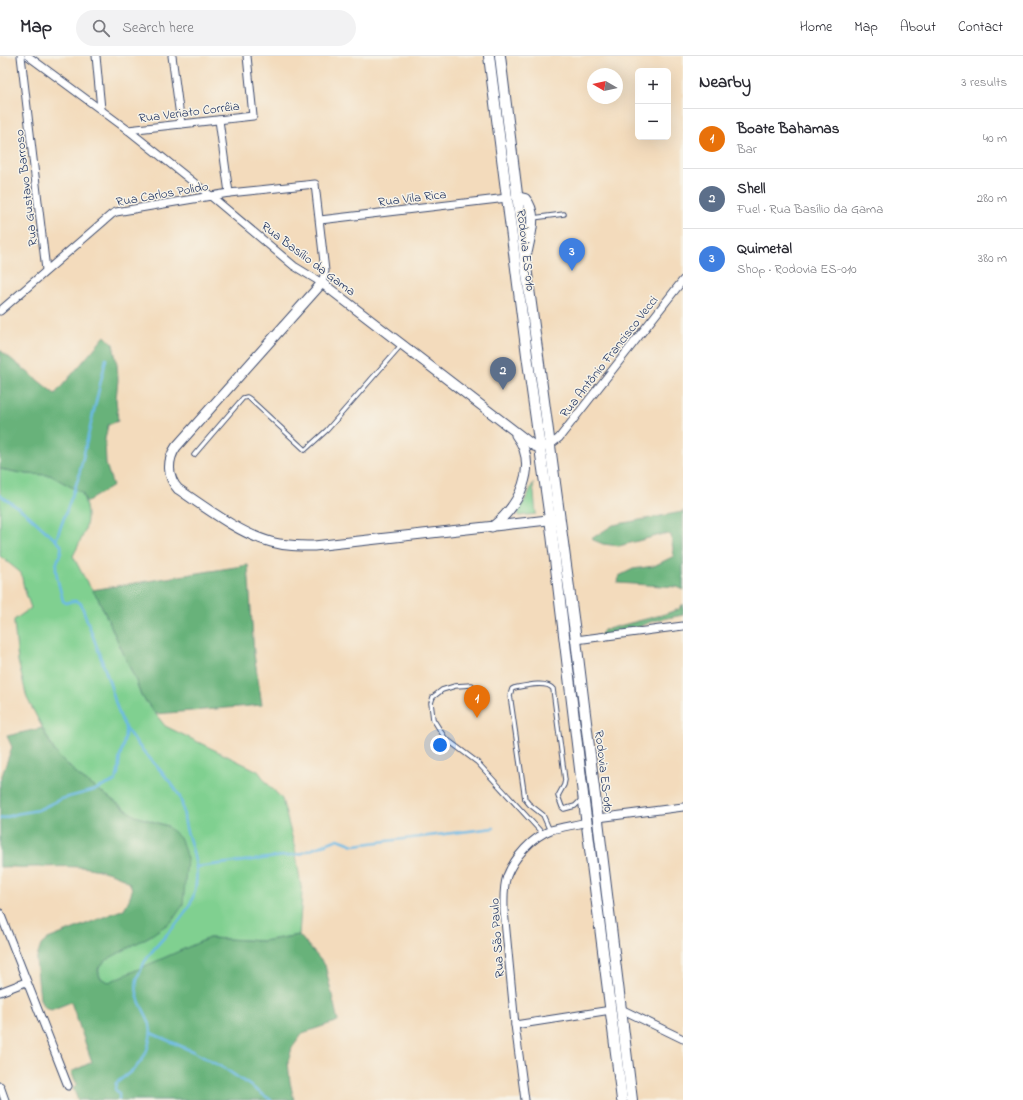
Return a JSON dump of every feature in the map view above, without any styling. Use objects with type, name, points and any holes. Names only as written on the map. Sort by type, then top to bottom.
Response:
[{"type":"main road","name":"Rodovia ES-010","points":[[489,56],[512,197],[525,259],[550,445],[555,519],[583,794],[616,1009],[632,1100]]},
{"type":"main road","name":"Rodovia ES-010","points":[[500,56],[512,197],[539,447],[555,519],[576,640],[598,818],[616,1009],[622,1100]]},
{"type":"main road","points":[[512,197],[522,197],[527,201],[531,211],[531,230],[525,259]]},
{"type":"street","name":"Rua Gustavo Barroso","points":[[21,56],[46,270]]},
{"type":"street","name":"Rua Basílio da Gama","points":[[28,56],[128,130],[212,197],[294,266],[322,283],[534,446],[539,447]]},
{"type":"street","points":[[96,56],[101,109]]},
{"type":"street","points":[[172,56],[181,124]]},
{"type":"street","name":"Rua Veriato Corrêia","points":[[128,130],[253,116],[247,56]]},
{"type":"street","points":[[219,120],[229,194]]},
{"type":"street","name":"Rua Carlos Polido","points":[[0,311],[108,216],[116,212],[229,194],[315,184],[320,220]]},
{"type":"street","name":"Rua Vila Rica","points":[[320,220],[512,197]]},
{"type":"street","points":[[320,220],[325,265],[322,283],[172,452],[169,466],[174,484],[178,489],[243,531],[258,538],[283,544],[314,546],[555,519]]},
{"type":"street","name":"Rua Antônio Francisco Vecci","points":[[550,445],[558,438],[683,280]]},
{"type":"street","points":[[492,527],[504,517],[514,504],[525,481],[526,471],[524,450],[518,437],[512,429]]},
{"type":"street","points":[[539,447],[550,445]]},
{"type":"street","points":[[576,640],[683,626]]},
{"type":"street","points":[[598,818],[683,807]]},
{"type":"street","name":"Rua São Paulo","points":[[525,1100],[515,1025],[504,910],[504,892],[507,877],[513,865],[527,846],[543,834],[550,830],[587,822]]},
{"type":"street","points":[[0,914],[68,1086]]},
{"type":"street","points":[[0,992],[26,982]]},
{"type":"street","points":[[515,1025],[616,1009],[683,1039]]},
{"type":"street","points":[[0,1086],[6,1100]]},
{"type":"lane","points":[[532,218],[564,214]]},
{"type":"lane","points":[[194,455],[243,398],[250,399],[305,450],[327,430],[402,344]]},
{"type":"lane","points":[[550,830],[543,815],[525,799],[510,695],[512,689],[549,684],[553,689],[565,780],[558,796],[562,807],[567,809],[575,806],[581,800],[583,794]]},
{"type":"lane","points":[[472,685],[455,686],[442,690],[433,697],[431,703],[434,719],[445,738],[477,762],[543,834]]},
{"type":"green space","points":[[105,336],[113,344],[117,364],[118,380],[116,399],[118,421],[108,425],[105,439],[106,464],[113,486],[86,502],[82,493],[50,475],[26,474],[0,469],[0,350],[55,394]]},
{"type":"green space","points":[[0,469],[26,474],[50,475],[82,493],[87,511],[86,525],[73,556],[85,579],[98,598],[141,695],[165,726],[258,771],[282,799],[295,848],[302,893],[299,935],[263,941],[209,938],[109,983],[100,978],[99,969],[106,960],[150,936],[168,826],[135,816],[79,776],[55,752],[27,698],[18,661],[14,620],[31,608],[24,588],[21,573],[0,556]]},
{"type":"green space","points":[[533,483],[536,514],[519,516],[518,511],[528,495]]},
{"type":"green space","points":[[683,510],[683,590],[677,587],[618,583],[619,576],[633,569],[654,566],[674,556],[671,535],[664,534],[619,546],[603,544],[591,539],[613,525],[682,512]]},
{"type":"green space","points":[[248,565],[254,654],[262,705],[156,714],[141,695],[98,598],[92,590]]},
{"type":"green space","points":[[683,604],[683,615],[653,621],[606,641],[600,636],[604,630],[665,614],[679,609]]},
{"type":"green space","points":[[42,728],[55,752],[79,776],[135,816],[167,826],[181,839],[187,859],[183,905],[172,921],[150,936],[108,959],[99,967],[98,970],[100,978],[109,982],[209,938],[263,941],[299,935],[325,965],[338,1021],[303,1033],[292,1048],[288,1062],[294,1100],[78,1100],[73,1088],[77,1084],[71,1072],[92,1062],[71,1002],[51,1010],[43,1006],[40,999],[36,960],[41,945],[48,939],[124,909],[130,898],[132,889],[128,882],[116,875],[80,867],[0,867],[0,781],[12,747],[7,736]]},
{"type":"waterway","points":[[56,540],[78,479],[106,359]]},
{"type":"waterway","points":[[0,495],[27,514],[61,545],[56,570],[63,601],[66,603],[72,601],[80,602],[110,684],[118,712],[125,727],[179,794],[186,828],[195,858],[197,873],[195,890],[191,903],[176,925],[149,956],[142,967],[137,980],[136,986],[138,996],[151,1028],[150,1037],[147,1050],[141,1062],[116,1083],[115,1089],[119,1094],[119,1100]]},
{"type":"waterway","points":[[0,819],[38,810],[61,799],[95,790],[115,781],[118,775],[125,727]]},
{"type":"waterway","points":[[196,867],[300,854],[338,839],[354,845],[494,828]]},
{"type":"waterway","points":[[151,1033],[192,1051],[227,1070],[271,1100]]},
{"type":"place","name":"Quimetal","points":[[572,271]]},
{"type":"place","name":"Shell","points":[[503,390]]},
{"type":"place","name":"Boate Bahamas","points":[[477,718]]}]
